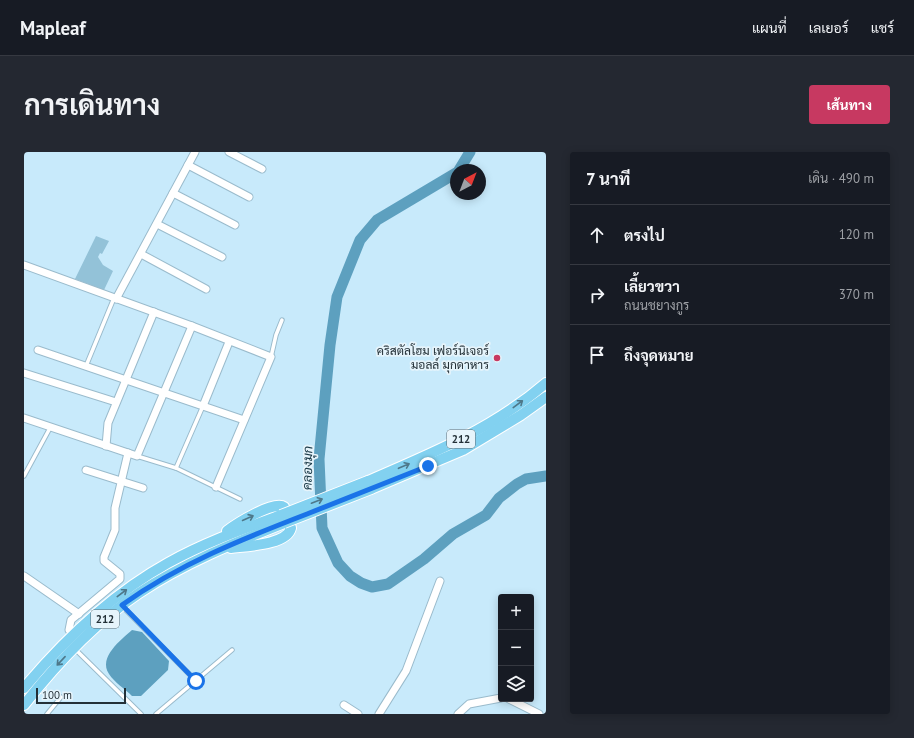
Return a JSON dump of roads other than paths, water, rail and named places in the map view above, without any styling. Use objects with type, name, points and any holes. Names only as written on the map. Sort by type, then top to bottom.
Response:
[{"type":"main road","name":"212","points":[[370,485],[478,430],[515,407],[546,383]]},
{"type":"main road","name":"212","points":[[24,688],[74,634],[100,610],[134,585],[168,563],[216,540],[282,519],[463,450],[521,415],[546,397]]},
{"type":"main road","points":[[216,540],[241,521],[277,505],[284,507],[291,528],[286,536],[253,546],[220,549]]},
{"type":"main road","name":"212","points":[[24,705],[73,648],[122,605],[173,572],[282,519]]},
{"type":"street","points":[[115,299],[141,254],[195,152]]},
{"type":"street","points":[[229,152],[262,169]]},
{"type":"street","points":[[188,165],[249,196]]},
{"type":"street","points":[[173,193],[235,225]]},
{"type":"street","points":[[157,224],[222,257]]},
{"type":"street","points":[[141,254],[206,288]]},
{"type":"street","points":[[24,265],[192,326],[229,342],[271,357],[216,487]]},
{"type":"street","points":[[106,446],[108,423],[154,312]]},
{"type":"street","points":[[24,418],[137,456],[192,326]]},
{"type":"street","points":[[203,406],[229,342]]},
{"type":"street","points":[[38,350],[244,420]]},
{"type":"street","points":[[24,372],[116,402]]},
{"type":"street","points":[[74,634],[69,630],[71,620],[120,580],[120,574],[104,561],[115,530],[115,508],[128,453]]},
{"type":"street","points":[[86,470],[143,488]]},
{"type":"street","points":[[24,576],[79,614]]},
{"type":"street","points":[[379,714],[406,671],[440,581]]},
{"type":"street","points":[[458,714],[470,704],[498,699]]},
{"type":"street","points":[[515,702],[539,714]]},
{"type":"street","points":[[344,705],[358,714]]},
{"type":"lane","points":[[86,366],[115,299]]},
{"type":"lane","points":[[271,357],[276,335],[282,320]]},
{"type":"lane","points":[[176,468],[203,406]]},
{"type":"lane","points":[[24,476],[50,428]]},
{"type":"lane","points":[[137,456],[176,468],[240,499]]},
{"type":"lane","points":[[122,605],[196,681]]},
{"type":"lane","points":[[73,648],[141,714]]},
{"type":"lane","points":[[156,714],[232,650]]},
{"type":"lane","points":[[47,714],[61,697]]},
{"type":"waterway","name":"คลองมุก","points":[[463,164],[470,152]]},
{"type":"waterway","name":"คลองมุก","points":[[450,177],[377,220],[360,240],[337,297],[330,345],[319,459],[322,528],[338,563],[350,576],[361,583],[372,587],[388,584],[424,559],[453,534],[486,515],[499,498],[517,484],[526,479],[546,476]]},
{"type":"place","name":"คริสตัลโฮม เฟอร์นิเจอร์ มอลล์ มุกดาหาร","points":[[497,358]]}]
